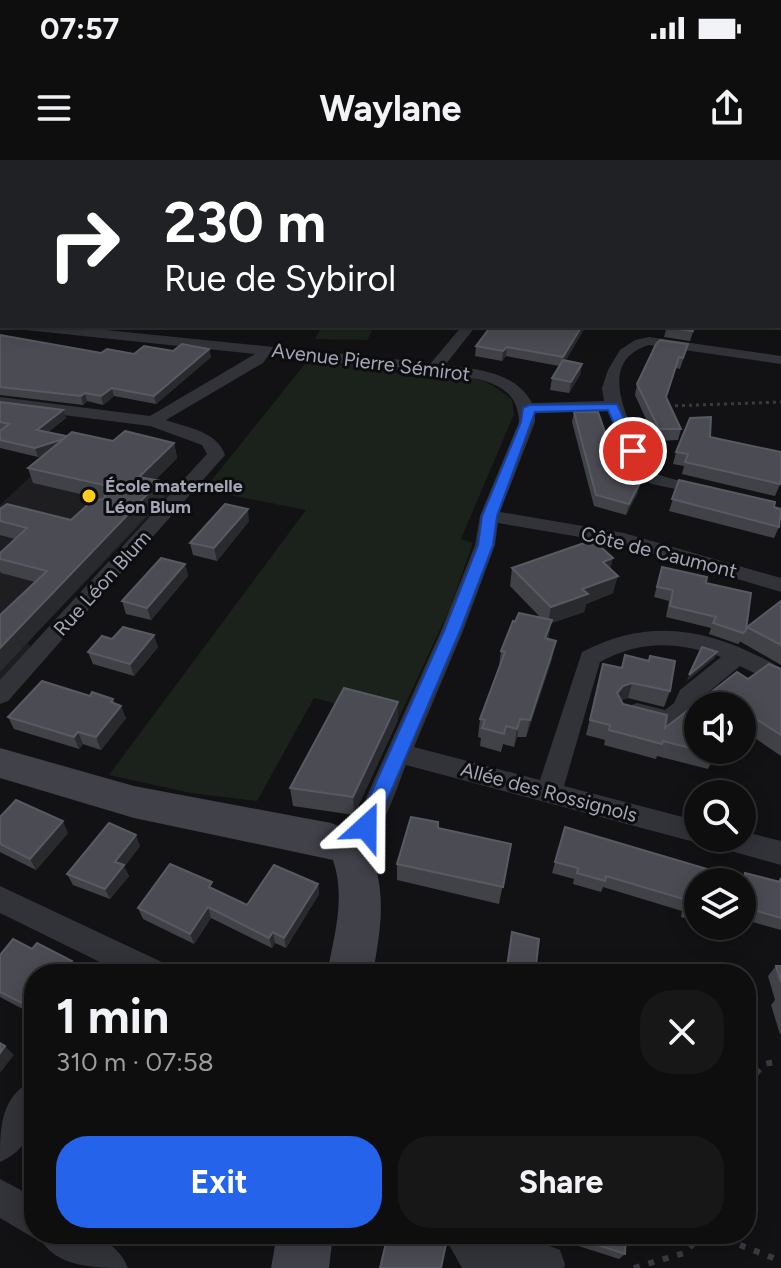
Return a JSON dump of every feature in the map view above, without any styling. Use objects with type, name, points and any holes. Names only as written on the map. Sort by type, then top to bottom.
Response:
[{"type":"street","name":"Avenue Pierre Sémirot","points":[[47,328],[435,368],[506,384],[525,399],[529,408]]},
{"type":"street","points":[[435,368],[467,328]]},
{"type":"street","points":[[719,494],[658,480],[642,472],[613,407],[610,388],[624,355],[642,334],[781,360]]},
{"type":"street","points":[[153,421],[258,360],[267,349]]},
{"type":"street","name":"Rue Léon Blum","points":[[0,402],[153,421],[208,441],[216,450],[214,460],[0,695]]},
{"type":"street","points":[[349,848],[366,827],[485,545],[489,516],[527,422],[529,408],[613,407]]},
{"type":"street","name":"Côte de Caumont","points":[[489,516],[624,539],[781,585]]},
{"type":"street","points":[[549,791],[590,658],[606,647],[636,638],[669,635],[710,643],[781,678]]},
{"type":"street","points":[[627,710],[669,720],[685,708],[688,696],[739,655]]},
{"type":"street","name":"Allée des Rossignols","points":[[399,753],[684,828]]},
{"type":"street","points":[[0,763],[134,802],[331,840],[349,848],[361,880],[361,909],[352,964]]},
{"type":"street","points":[[756,847],[781,853]]},
{"type":"street","points":[[0,899],[124,964]]},
{"type":"street","points":[[0,1144],[24,1111]]},
{"type":"street","points":[[0,1197],[24,1213]]},
{"type":"street","points":[[72,1244],[109,1268]]},
{"type":"street","points":[[300,1268],[304,1244]]},
{"type":"street","points":[[469,1244],[485,1268]]},
{"type":"street","points":[[491,1268],[509,1258],[546,1264]]},
{"type":"path","points":[[613,407],[781,402]]},
{"type":"path","points":[[756,1073],[764,1064],[781,1061]]},
{"type":"path","points":[[634,1268],[684,1253],[693,1244]]},
{"type":"path","points":[[738,1244],[781,1261]]},
{"type":"shaded area","points":[[321,328],[374,328],[367,340],[315,339]]},
{"type":"shaded area","points":[[309,359],[392,369],[409,377],[441,374],[465,376],[489,384],[512,400],[514,414],[461,539],[473,543],[450,608],[398,720],[314,698],[257,801],[191,793],[109,775],[306,510],[204,490]]},
{"type":"shaded area","points":[[47,461],[177,487],[27,643],[33,648],[0,683],[0,505]]},
{"type":"building","points":[[490,328],[581,328],[563,357],[507,347],[503,351],[476,346]]},
{"type":"building","points":[[0,335],[101,353],[107,349],[134,354],[144,346],[173,351],[182,344],[209,349],[154,396],[112,388],[101,396],[85,393],[81,396],[0,387]]},
{"type":"building","points":[[660,340],[688,344],[683,358],[679,357],[666,397],[681,429],[659,429],[637,384]]},
{"type":"building","points":[[563,360],[582,364],[571,382],[552,378]]},
{"type":"building","points":[[0,402],[63,410],[37,430],[66,436],[35,448],[0,440],[0,431],[9,424],[0,422]]},
{"type":"building","points":[[574,412],[598,412],[621,478],[640,483],[629,504],[596,495]]},
{"type":"building","points":[[711,417],[710,437],[781,452],[780,484],[685,462],[688,454],[676,452],[690,418]]},
{"type":"building","points":[[125,431],[174,443],[139,477],[160,481],[0,648],[0,615],[47,571],[0,559],[0,553],[27,528],[0,521],[0,509],[7,504],[71,520],[93,500],[104,499],[108,486],[28,468],[72,432],[113,441]]},
{"type":"building","points":[[679,480],[775,502],[774,507],[781,509],[779,527],[672,499]]},
{"type":"building","points":[[225,504],[248,509],[214,548],[190,543]]},
{"type":"building","points":[[593,540],[613,558],[603,562],[618,576],[582,589],[588,594],[551,607],[512,568]]},
{"type":"building","points":[[161,558],[185,564],[147,608],[122,601]]},
{"type":"building","points":[[662,567],[707,577],[706,583],[751,593],[746,630],[743,633],[713,623],[716,617],[670,606],[673,590],[657,587]]},
{"type":"building","points":[[781,601],[781,645],[747,627]]},
{"type":"building","points":[[519,613],[552,620],[545,638],[556,641],[530,720],[520,719],[517,729],[506,726],[504,734],[482,728],[485,720],[480,719],[505,652],[501,651]]},
{"type":"building","points":[[123,627],[154,635],[130,664],[88,652],[102,636],[112,639]]},
{"type":"building","points":[[702,647],[717,652],[689,675]]},
{"type":"building","points":[[625,655],[649,661],[650,656],[675,661],[670,691],[632,683],[623,686],[617,693],[623,704],[667,715],[665,728],[684,713],[684,746],[609,730],[610,725],[590,720],[603,664],[622,668]]},
{"type":"building","points":[[769,664],[781,669],[781,735],[756,719],[756,692],[711,692],[737,672],[748,679]]},
{"type":"building","points":[[42,681],[90,696],[92,692],[113,699],[111,702],[121,706],[96,737],[78,732],[74,737],[8,717]]},
{"type":"building","points":[[344,688],[398,702],[353,797],[290,788]]},
{"type":"building","points":[[16,800],[63,821],[30,859],[0,844],[0,817]]},
{"type":"building","points":[[411,817],[438,822],[438,828],[511,844],[503,887],[397,864]]},
{"type":"building","points":[[109,823],[136,835],[115,862],[124,865],[105,889],[67,874]]},
{"type":"building","points":[[565,827],[703,868],[684,868],[684,899],[606,876],[605,881],[577,873],[578,868],[555,862]]},
{"type":"building","points":[[170,864],[212,882],[209,887],[247,905],[274,865],[318,884],[284,938],[273,932],[269,938],[208,907],[190,934],[138,908]]},
{"type":"building","points":[[756,876],[780,882],[781,878],[781,918],[756,911]]},
{"type":"building","points":[[512,932],[539,939],[536,964],[507,964]]},
{"type":"building","points":[[13,939],[32,949],[37,943],[72,961],[69,964],[24,964],[24,1004],[0,992],[0,955]]},
{"type":"building","points":[[386,1244],[446,1244],[441,1268],[380,1268]]},
{"type":"building","points":[[595,1244],[626,1244],[625,1254]]},
{"type":"place","name":"École maternelle Léon Blum","points":[[89,496]]},
{"type":"route","points":[[366,827],[452,631],[485,545],[489,516],[527,422],[529,408],[613,406],[633,451]]}]
